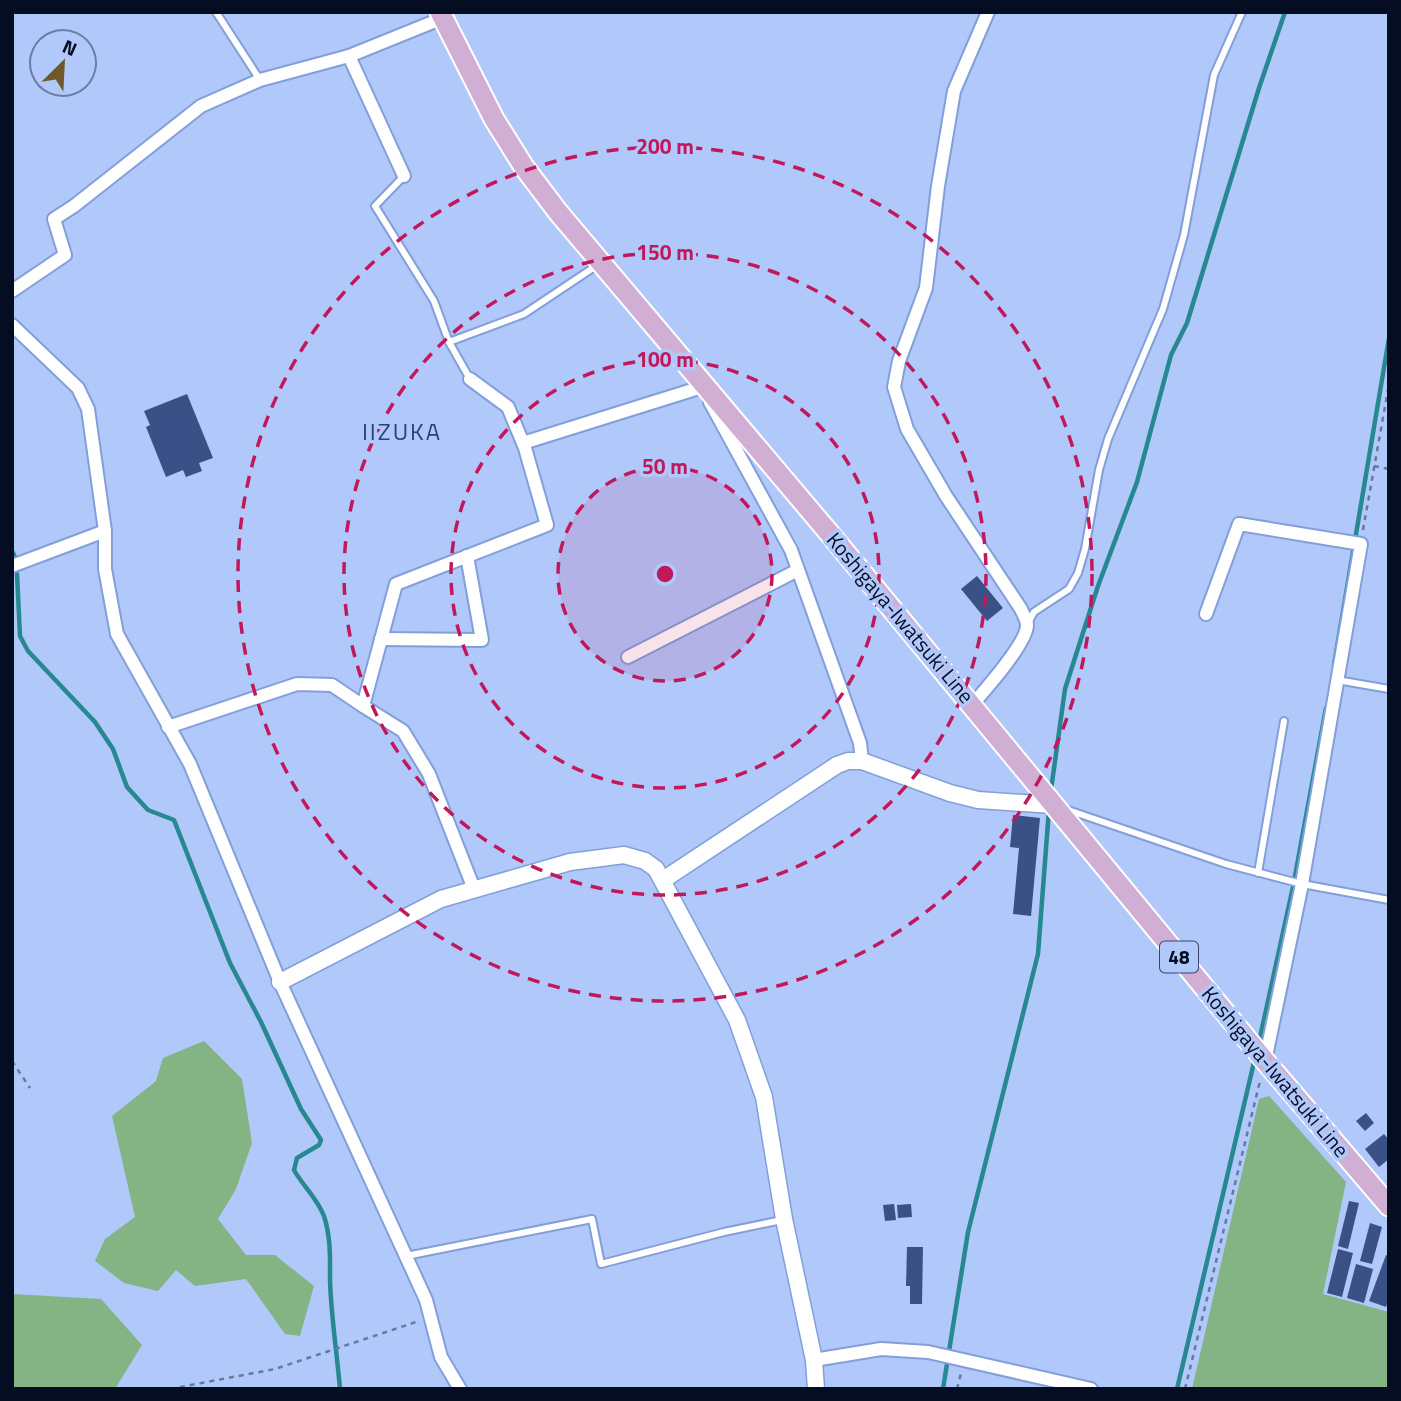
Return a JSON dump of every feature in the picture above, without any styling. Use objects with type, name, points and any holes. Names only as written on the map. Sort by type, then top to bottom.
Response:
[{"type":"main road","name":"Koshigaya-Iwatsuki Line","points":[[441,15],[494,119],[524,167],[600,263],[1389,1206]]},
{"type":"street","points":[[972,705],[1015,652],[1027,625],[1021,609],[946,496],[907,429],[894,387],[899,361],[926,288],[938,186],[954,91],[988,12]]},
{"type":"street","points":[[12,292],[65,255],[54,219],[201,106],[260,80],[349,56],[441,15]]},
{"type":"street","points":[[349,56],[404,176]]},
{"type":"street","points":[[12,325],[78,388],[88,409],[105,531],[105,569],[117,634],[190,764],[281,982],[426,1300],[441,1357],[460,1389]]},
{"type":"street","points":[[363,706],[396,584],[547,525],[523,443],[508,407],[470,379]]},
{"type":"street","points":[[523,443],[699,383],[791,550],[860,743],[862,761]]},
{"type":"street","points":[[1206,614],[1239,524],[1361,544],[1301,884],[1265,1061]]},
{"type":"street","points":[[12,566],[105,531]]},
{"type":"street","points":[[381,639],[482,640],[467,556]]},
{"type":"street","points":[[628,657],[798,570]]},
{"type":"street","points":[[169,727],[297,684],[332,685],[403,731],[429,774],[474,889]]},
{"type":"street","points":[[663,880],[837,765],[848,761],[862,761],[950,793],[978,800],[1053,805]]},
{"type":"street","points":[[281,982],[441,898],[570,862],[624,855],[645,861],[656,869],[737,1020],[764,1097],[783,1219],[814,1360],[816,1389]]},
{"type":"street","points":[[814,1360],[881,1349],[928,1352],[1091,1389]]},
{"type":"lane","points":[[216,12],[260,80]]},
{"type":"lane","points":[[1027,625],[1034,612],[1069,589],[1078,573],[1108,439],[1163,310],[1184,235],[1214,75],[1242,12]]},
{"type":"lane","points":[[404,176],[375,206],[434,301],[449,342],[470,379]]},
{"type":"lane","points":[[449,342],[524,314],[600,263]]},
{"type":"lane","points":[[1337,680],[1389,689]]},
{"type":"lane","points":[[1258,873],[1284,721]]},
{"type":"lane","points":[[1053,805],[1226,864],[1301,884],[1389,900]]},
{"type":"lane","points":[[406,1256],[592,1219],[601,1264],[783,1219]]},
{"type":"path","points":[[1361,544],[1389,384]]},
{"type":"path","points":[[1374,466],[1389,469]]},
{"type":"path","points":[[12,1061],[30,1088]]},
{"type":"path","points":[[1185,1389],[1265,1061]]},
{"type":"path","points":[[170,1389],[275,1369],[430,1317]]},
{"type":"green space","points":[[204,1041],[242,1079],[252,1143],[236,1189],[218,1219],[246,1255],[275,1255],[314,1286],[300,1336],[285,1334],[246,1279],[195,1286],[176,1270],[158,1291],[124,1283],[95,1261],[105,1239],[135,1217],[112,1116],[156,1081],[163,1058]]},
{"type":"green space","points":[[1269,1096],[1346,1182],[1323,1294],[1389,1312],[1389,1389],[1192,1389],[1259,1099]]},
{"type":"green space","points":[[12,1294],[101,1299],[142,1345],[115,1389],[12,1389]]},
{"type":"building","points":[[187,394],[213,458],[199,463],[202,471],[186,477],[183,470],[166,477],[146,427],[150,425],[144,411]]},
{"type":"building","points":[[977,576],[1003,608],[987,621],[961,589]]},
{"type":"building","points":[[1013,815],[1040,818],[1031,916],[1013,914],[1019,848],[1010,847]]},
{"type":"building","points":[[1366,1113],[1374,1123],[1365,1131],[1356,1121]]},
{"type":"building","points":[[1384,1134],[1389,1140],[1389,1159],[1379,1167],[1365,1149]]},
{"type":"building","points":[[1349,1201],[1359,1203],[1348,1249],[1338,1246]]},
{"type":"building","points":[[894,1204],[896,1220],[885,1221],[883,1205]]},
{"type":"building","points":[[911,1204],[912,1217],[898,1218],[897,1205]]},
{"type":"building","points":[[1370,1223],[1382,1227],[1372,1264],[1360,1261]]},
{"type":"building","points":[[907,1247],[923,1247],[922,1304],[910,1304],[910,1286],[906,1286]]},
{"type":"building","points":[[1338,1249],[1353,1253],[1342,1297],[1327,1293]]},
{"type":"building","points":[[1386,1255],[1389,1256],[1389,1299],[1386,1307],[1369,1301]]},
{"type":"building","points":[[1356,1264],[1373,1269],[1364,1303],[1347,1298]]},
{"type":"waterway","points":[[1051,790],[1065,689],[1098,586],[1137,482],[1171,355],[1187,323],[1285,12]]},
{"type":"waterway","points":[[1334,665],[1389,338]]},
{"type":"waterway","points":[[12,551],[15,557]]},
{"type":"waterway","points":[[17,574],[20,636],[28,651],[95,722],[113,749],[127,787],[148,810],[174,820],[230,963],[301,1109],[321,1140],[319,1145],[297,1158],[294,1170],[318,1203],[326,1224],[340,1389]]},
{"type":"waterway","points":[[1259,1042],[1293,887],[1326,708]]},
{"type":"waterway","points":[[943,1389],[968,1232],[1038,954],[1049,809]]},
{"type":"waterway","points":[[1177,1389],[1255,1058]]},
{"type":"district","name":"IIZUKA","points":[[402,432]]}]
